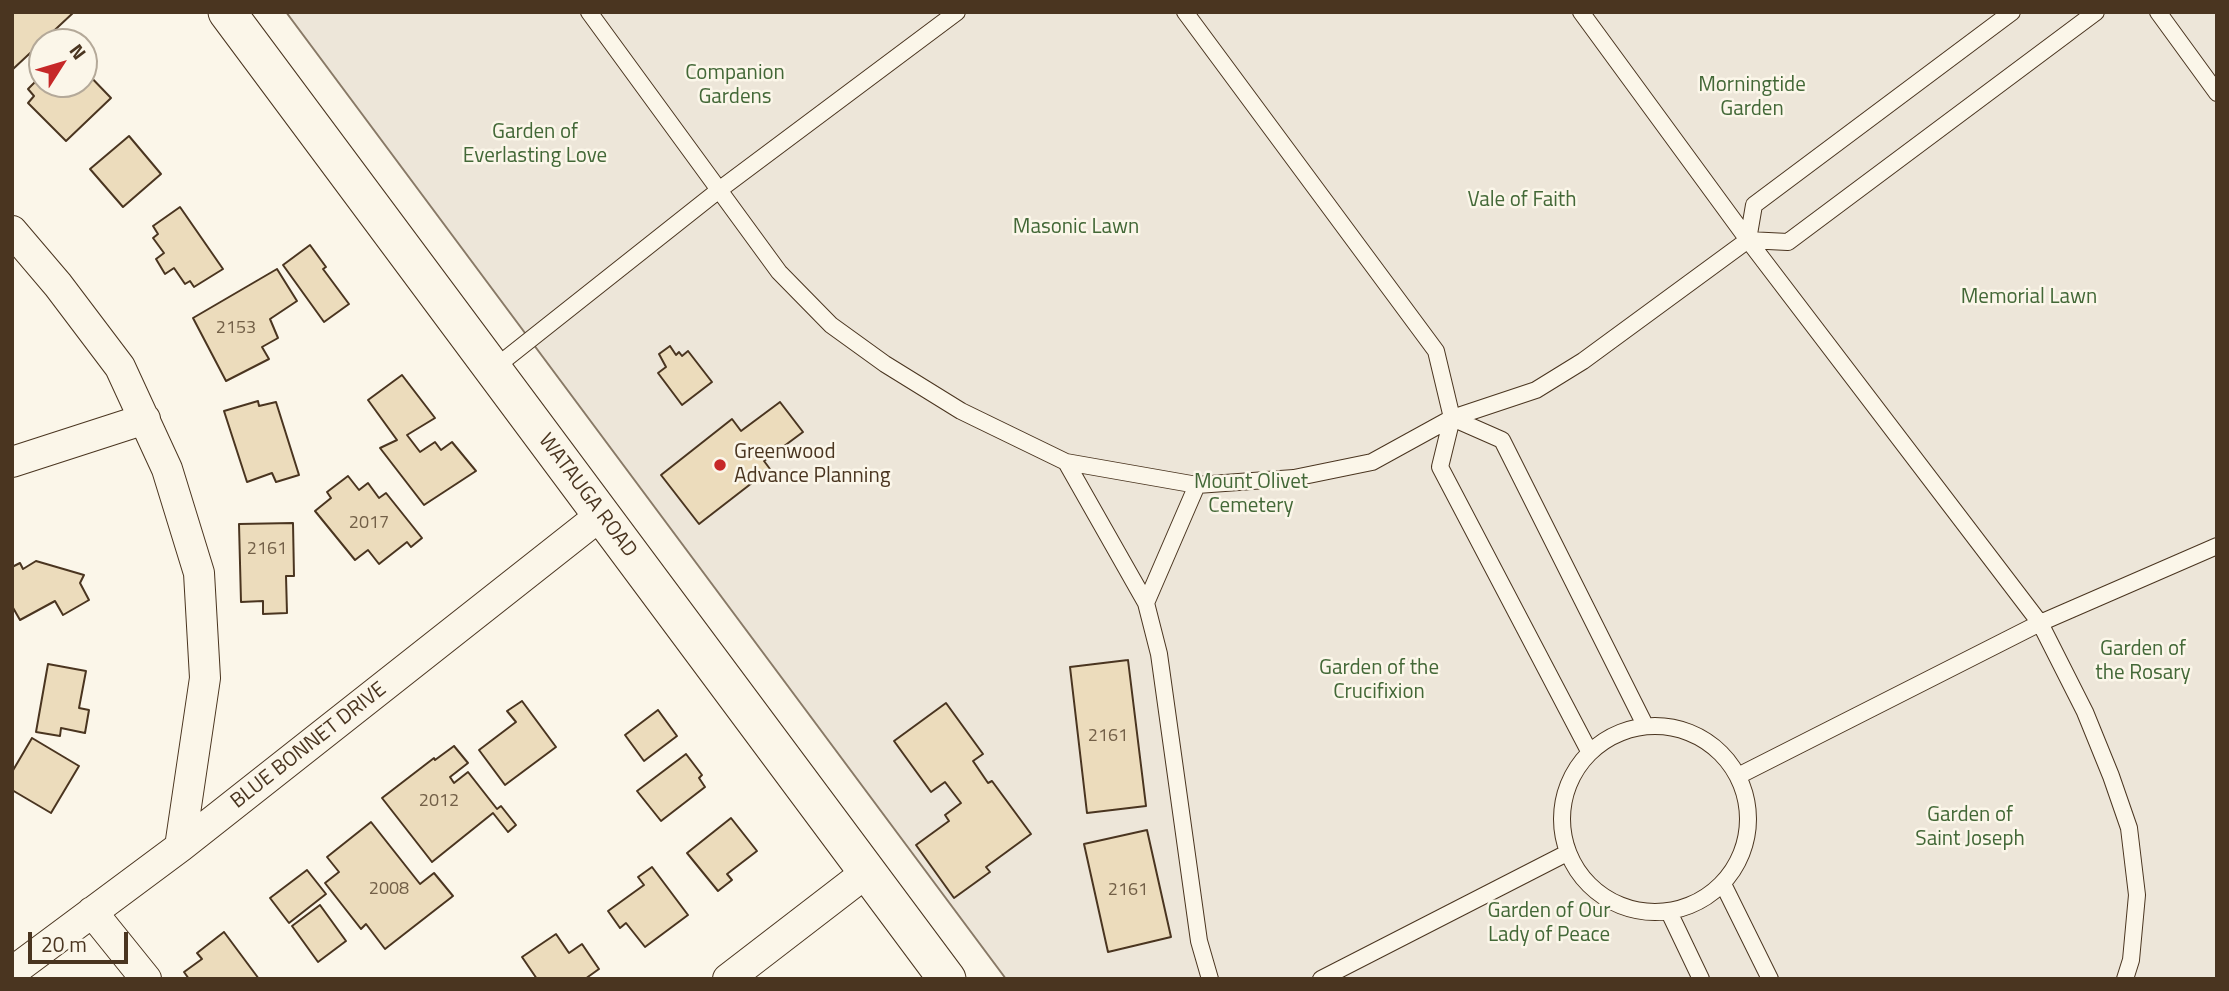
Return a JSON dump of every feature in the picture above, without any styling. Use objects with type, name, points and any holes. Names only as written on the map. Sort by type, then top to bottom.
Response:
[{"type":"street","name":"WATAUGA ROAD","points":[[227,12],[947,979]]},
{"type":"street","points":[[12,231],[58,285],[120,367],[167,469],[199,573],[205,678],[180,847]]},
{"type":"street","points":[[12,462],[145,419]]},
{"type":"street","name":"BLUE BONNET DRIVE","points":[[12,972],[180,847],[601,515]]},
{"type":"street","points":[[728,979],[867,872]]},
{"type":"street","points":[[92,912],[146,979]]},
{"type":"lane","points":[[589,12],[779,272],[831,326],[885,364],[961,411],[1066,463],[1196,485],[1294,478],[1372,461],[1452,418],[1536,390],[1583,361],[1748,240],[1788,242],[2096,12]]},
{"type":"lane","points":[[493,369],[719,190],[957,12]]},
{"type":"lane","points":[[1185,12],[1436,351],[1452,418],[1440,467],[1589,751]]},
{"type":"lane","points":[[1581,12],[1748,240],[2040,623],[2085,712],[2112,776],[2129,828],[2137,895],[2131,960],[2126,979]]},
{"type":"lane","points":[[1748,240],[1754,205],[2012,12]]},
{"type":"lane","points":[[2158,12],[2217,93]]},
{"type":"lane","points":[[1452,418],[1502,440],[1645,725]]},
{"type":"lane","points":[[1066,463],[1146,603],[1159,654],[1199,941],[1210,979]]},
{"type":"lane","points":[[1146,603],[1196,485]]},
{"type":"lane","points":[[1738,776],[2040,623],[2217,546]]},
{"type":"lane","points":[[1645,725],[1673,726],[1699,736],[1722,753],[1738,776],[1747,803],[1748,832],[1740,860],[1723,884],[1698,902],[1669,912],[1637,911],[1608,900],[1583,880],[1567,853],[1561,826],[1563,799],[1572,773],[1589,751],[1615,733],[1645,725]]},
{"type":"lane","points":[[1321,979],[1567,853]]},
{"type":"lane","points":[[1723,884],[1770,979]]},
{"type":"lane","points":[[1669,912],[1701,979]]},
{"type":"green space","name":"Mount Olivet Cemetery","points":[[286,12],[2217,12],[2217,979],[1006,979]]},
{"type":"building","points":[[12,12],[74,12],[57,28],[28,28],[28,55],[12,70]]},
{"type":"building","points":[[98,85],[111,98],[66,141],[28,103],[32,98],[98,98]]},
{"type":"building","points":[[129,136],[161,174],[123,207],[90,169]]},
{"type":"building","points":[[180,207],[223,269],[194,287],[190,281],[185,284],[174,268],[165,274],[156,259],[164,253],[153,238],[158,234],[153,226]]},
{"type":"building","points":[[310,245],[326,267],[323,269],[349,304],[324,322],[283,265]]},
{"type":"building","points":[[277,269],[297,301],[270,319],[278,338],[262,347],[269,359],[226,381],[193,318]]},
{"type":"building","points":[[670,346],[676,355],[679,352],[682,356],[688,351],[712,382],[682,405],[658,373],[666,367],[659,354]]},
{"type":"building","points":[[402,375],[435,418],[407,435],[420,452],[435,442],[441,450],[452,442],[476,471],[424,505],[380,448],[397,440],[368,400]]},
{"type":"building","points":[[258,401],[259,406],[276,402],[299,475],[276,482],[272,473],[247,482],[224,411]]},
{"type":"building","name":"Greenwood Advance Planning","points":[[780,402],[803,432],[764,461],[770,469],[699,524],[661,475],[732,419],[741,431]]},
{"type":"building","points":[[348,476],[359,490],[368,483],[379,498],[386,493],[422,538],[411,547],[407,542],[379,564],[368,550],[355,560],[315,511],[331,498],[327,492]]},
{"type":"building","points":[[293,523],[294,576],[286,576],[287,613],[263,614],[263,601],[241,602],[239,524]]},
{"type":"building","points":[[36,561],[84,575],[80,583],[89,600],[63,615],[55,601],[20,620],[12,606],[12,567],[20,563],[23,569]]},
{"type":"building","points":[[1128,660],[1146,806],[1087,813],[1070,667]]},
{"type":"building","points":[[48,664],[86,671],[79,708],[89,710],[85,733],[61,728],[60,736],[36,732]]},
{"type":"building","points":[[522,701],[556,747],[505,785],[479,750],[516,722],[507,711]]},
{"type":"building","points":[[946,703],[983,754],[973,761],[988,783],[992,781],[1031,834],[986,867],[990,872],[954,898],[916,845],[949,821],[945,815],[961,803],[945,782],[931,792],[894,741]]},
{"type":"building","points":[[658,710],[677,736],[644,761],[625,735]]},
{"type":"building","points":[[32,738],[79,766],[51,813],[12,790],[12,772]]},
{"type":"building","points":[[454,746],[468,763],[450,777],[454,783],[468,772],[497,809],[501,806],[516,825],[508,832],[493,813],[432,862],[382,798]]},
{"type":"building","points":[[686,754],[702,775],[699,778],[705,787],[661,821],[637,791]]},
{"type":"building","points":[[731,818],[757,851],[727,874],[732,880],[718,891],[687,853]]},
{"type":"building","points":[[371,822],[420,884],[434,873],[453,896],[385,949],[366,924],[361,929],[325,883],[339,872],[327,857]]},
{"type":"building","points":[[1147,830],[1171,937],[1108,952],[1084,844]]},
{"type":"building","points":[[652,867],[688,915],[645,947],[626,923],[620,928],[608,911],[644,885],[638,877]]},
{"type":"building","points":[[307,870],[326,894],[289,923],[270,898]]},
{"type":"building","points":[[320,905],[346,941],[318,962],[292,926]]},
{"type":"building","points":[[224,932],[259,979],[189,979],[184,972],[202,959],[197,953]]},
{"type":"building","points":[[556,934],[569,953],[582,944],[599,969],[585,979],[537,979],[522,957]]},
{"type":"place","name":"Greenwood Advance Planning","points":[[720,465]]},
{"type":"park label","name":"Companion Gardens","points":[[735,86]]},
{"type":"park label","name":"Morningtide Garden","points":[[1752,98]]},
{"type":"park label","name":"Garden of Everlasting Love","points":[[535,145]]},
{"type":"park label","name":"Vale of Faith","points":[[1522,201]]},
{"type":"park label","name":"Masonic Lawn","points":[[1076,228]]},
{"type":"park label","name":"Memorial Lawn","points":[[2029,298]]},
{"type":"park label","name":"Garden of the Rosary","points":[[2143,662]]},
{"type":"park label","name":"Garden of the Crucifixion","points":[[1379,681]]},
{"type":"park label","name":"Garden of Saint Joseph","points":[[1970,828]]},
{"type":"park label","name":"Garden of Our Lady of Peace","points":[[1549,924]]}]
